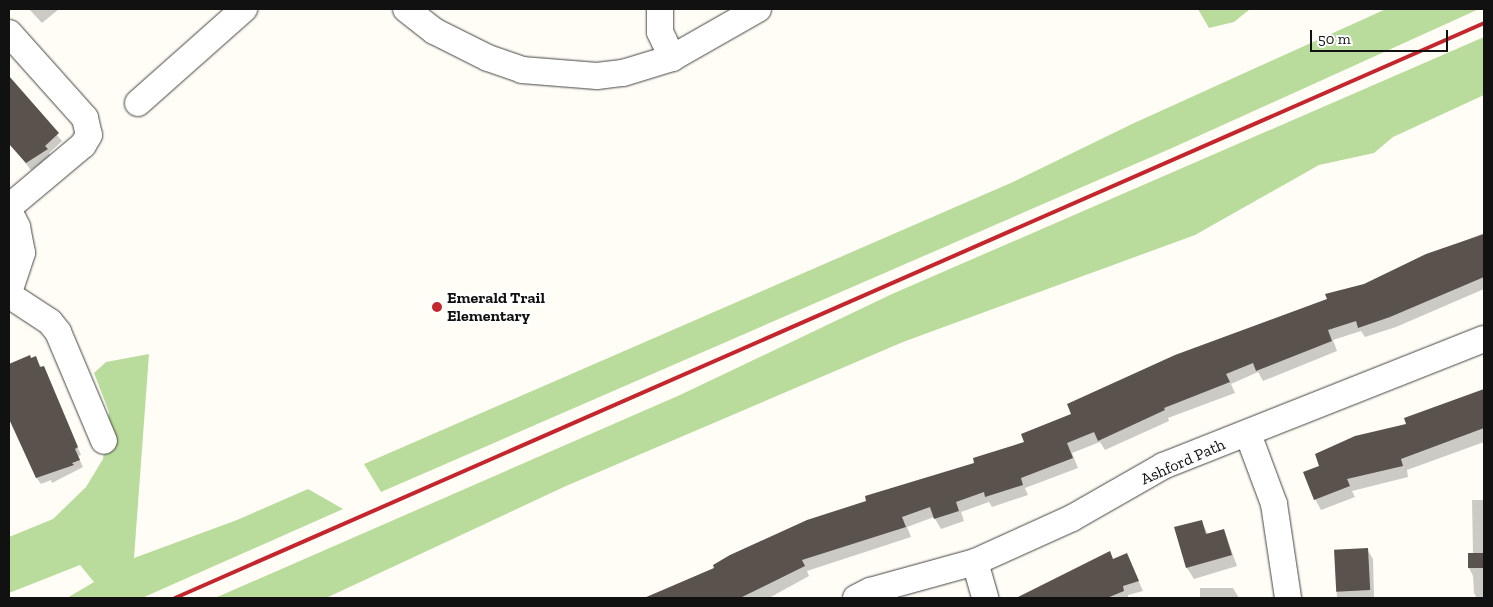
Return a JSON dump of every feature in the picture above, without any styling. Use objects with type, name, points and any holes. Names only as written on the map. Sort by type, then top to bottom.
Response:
[{"type":"street","points":[[138,103],[244,9]]},
{"type":"street","points":[[406,9],[434,31],[458,44],[522,70],[597,76],[623,73],[672,58],[758,9]]},
{"type":"street","points":[[660,9],[660,32],[672,58]]},
{"type":"street","points":[[9,33],[85,118],[89,129],[83,145],[9,207]]},
{"type":"street","points":[[9,211],[18,227],[22,253],[11,287],[50,322],[58,332],[104,441]]},
{"type":"street","name":"Ashford Path","points":[[856,598],[870,591],[975,562],[1072,518],[1163,466],[1248,434],[1484,339]]},
{"type":"street","points":[[1248,434],[1274,504],[1288,598]]},
{"type":"street","points":[[975,562],[984,598]]},
{"type":"green space","points":[[1198,9],[1250,9],[1234,22],[1209,28]]},
{"type":"green space","points":[[1386,9],[1479,9],[1172,148],[381,492],[364,464],[1013,182],[1132,124]]},
{"type":"green space","points":[[1484,37],[1484,95],[1393,137],[1374,153],[1319,165],[1195,235],[903,342],[566,486],[326,598],[215,598],[680,395],[892,294]]},
{"type":"green space","points":[[149,354],[134,558],[237,520],[308,489],[343,509],[142,598],[67,598],[94,582],[80,565],[9,593],[9,537],[53,519],[86,487],[103,459],[109,412],[94,373],[106,362]]},
{"type":"building","points":[[9,76],[59,133],[45,146],[48,149],[26,163],[9,144]]},
{"type":"building","points":[[1484,234],[1484,277],[1390,317],[1358,328],[1356,321],[1328,330],[1332,341],[1256,371],[1253,363],[1226,374],[1230,382],[1164,408],[1165,410],[1098,441],[1094,432],[1067,443],[1073,458],[1021,478],[1023,485],[985,497],[984,492],[956,502],[959,511],[934,519],[930,507],[902,517],[906,527],[802,560],[805,566],[740,598],[644,598],[714,568],[713,565],[730,555],[807,520],[866,501],[865,496],[974,463],[973,458],[1024,442],[1021,434],[1071,414],[1067,404],[1175,355],[1327,299],[1325,294],[1364,284],[1426,254]]},
{"type":"building","points":[[30,355],[31,358],[36,356],[40,367],[44,366],[78,447],[75,449],[80,460],[72,463],[74,465],[36,478],[9,419],[9,364]]},
{"type":"building","points":[[1484,389],[1484,428],[1401,459],[1403,466],[1347,479],[1350,486],[1314,500],[1303,472],[1319,466],[1315,454],[1355,436],[1406,424],[1404,418]]},
{"type":"building","points":[[1202,520],[1206,534],[1224,529],[1232,555],[1186,568],[1174,527]]},
{"type":"building","points":[[1368,548],[1370,590],[1336,592],[1334,550]]},
{"type":"building","points":[[1110,551],[1113,559],[1127,553],[1139,581],[1123,586],[1124,591],[1107,598],[1016,598]]},
{"type":"building","points":[[1468,553],[1484,553],[1484,568],[1468,568]]},
{"type":"railway","points":[[175,598],[1484,23]]},
{"type":"place","name":"Emerald Trail Elementary","points":[[437,307]]}]
